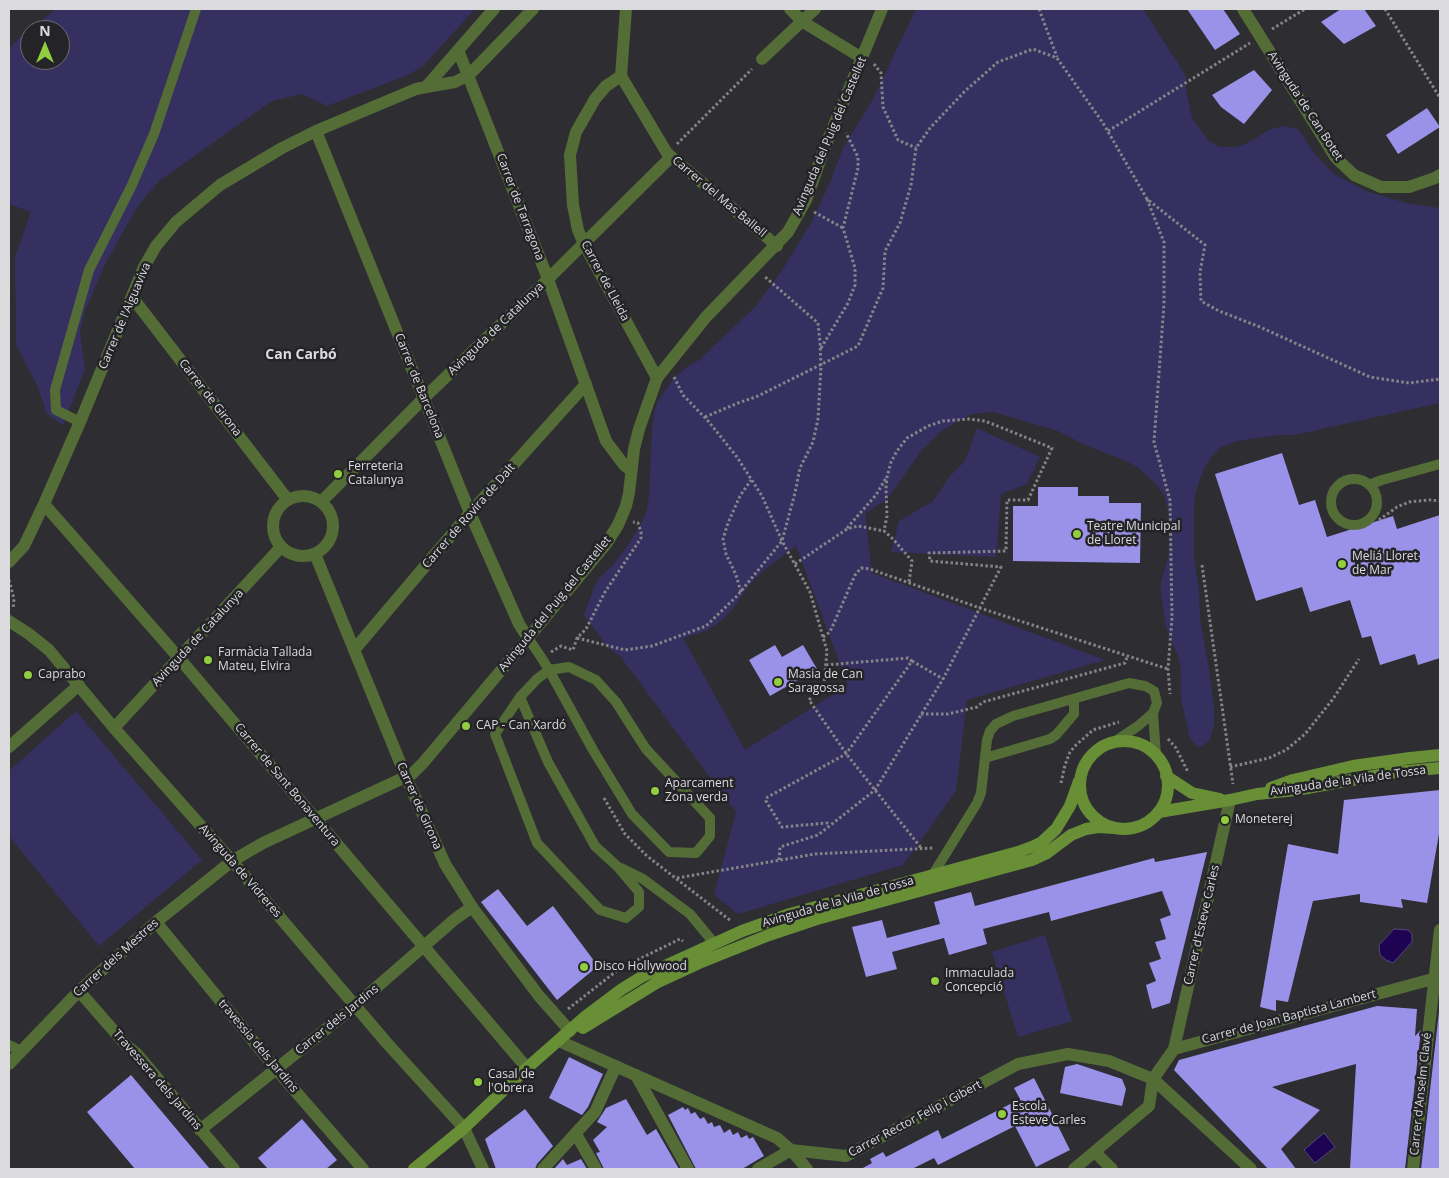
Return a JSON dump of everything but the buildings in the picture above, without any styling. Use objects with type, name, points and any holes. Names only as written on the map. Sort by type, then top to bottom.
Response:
[{"type":"main road","points":[[1123,741],[1140,744],[1156,755],[1166,776],[1168,789],[1165,801],[1159,812],[1150,821],[1139,827],[1127,829],[1114,828],[1102,822],[1086,807],[1079,782],[1081,773],[1096,750],[1114,742],[1123,741]]},
{"type":"main road","name":"Avinguda de la Vila de Tossa","points":[[1257,794],[1293,780],[1353,766],[1440,755]]},
{"type":"main road","name":"Avinguda de la Vila de Tossa","points":[[1159,812],[1396,772],[1440,768]]},
{"type":"main road","name":"Avinguda de la Vila de Tossa","points":[[1166,776],[1192,793],[1230,800]]},
{"type":"main road","name":"Avinguda de la Vila de Tossa","points":[[414,1169],[464,1128],[527,1068],[570,1031],[622,989],[643,976],[714,943],[790,914],[1018,852],[1042,842],[1056,830],[1063,820],[1079,782]]},
{"type":"main road","name":"Avinguda de la Vila de Tossa","points":[[559,1041],[658,982],[738,947],[817,918],[1032,860],[1047,853],[1070,836],[1086,830],[1114,828]]},
{"type":"street","name":"Carrer de l'Aiguaviva","points":[[426,86],[494,9]]},
{"type":"street","name":"Carrer de l'Aiguaviva","points":[[9,562],[24,546],[44,504],[144,267],[156,246],[176,222],[220,185],[248,166],[316,131],[416,89],[455,82],[469,75],[533,9]]},
{"type":"street","points":[[621,76],[626,9]]},
{"type":"street","points":[[790,9],[803,22],[862,58]]},
{"type":"street","points":[[762,60],[815,9]]},
{"type":"street","name":"Avinguda del Puig del Castellet","points":[[232,861],[263,843],[406,778],[423,763],[606,544],[621,518],[628,493],[639,429],[657,378],[706,318],[777,246],[788,232],[803,206],[837,117],[882,9]]},
{"type":"street","name":"Avinguda de Can Botet","points":[[1243,9],[1336,158],[1354,175],[1381,187],[1409,187],[1440,175]]},
{"type":"street","name":"Carrer de Tarragona","points":[[458,50],[548,279],[606,441],[624,465],[631,470]]},
{"type":"street","name":"Carrer del Mas Ballell","points":[[621,76],[669,155],[777,246]]},
{"type":"street","name":"Carrer de Lleida","points":[[621,76],[606,86],[595,99],[582,118],[572,143],[570,155],[573,205],[578,230],[584,244],[657,378]]},
{"type":"street","name":"Carrer de Barcelona","points":[[316,131],[470,513],[518,624],[528,638]]},
{"type":"street","name":"Avinguda de Catalunya","points":[[321,502],[424,398],[584,244],[669,155]]},
{"type":"street","name":"Carrer de Girona","points":[[132,297],[288,500]]},
{"type":"street","name":"Carrer de Rovira de Dalt","points":[[354,650],[470,513],[586,384]]},
{"type":"street","points":[[304,496],[312,497],[321,502],[331,515],[334,525],[328,544],[315,554],[300,556],[287,552],[281,547],[274,532],[274,521],[280,507],[288,500],[304,496]]},
{"type":"street","name":"Carrer de Sant Bonaventura","points":[[44,504],[179,658],[527,1068]]},
{"type":"street","name":"Avinguda de Catalunya","points":[[114,728],[281,547]]},
{"type":"street","name":"Carrer de Girona","points":[[315,554],[406,778],[445,864],[472,907],[539,996],[570,1031]]},
{"type":"street","name":"Avinguda de Vidreres","points":[[9,621],[39,641],[79,685],[355,1006],[464,1128],[483,1169]]},
{"type":"street","points":[[9,747],[79,685]]},
{"type":"street","name":"Carrer d'Esteve Carles","points":[[1174,1049],[1230,800]]},
{"type":"street","name":"Carrer dels Mestres","points":[[9,1064],[79,991],[156,922],[232,861]]},
{"type":"street","name":"Carrer dels Jardins","points":[[200,1130],[355,1006],[472,907]]},
{"type":"street","name":"travessia dels Jardins","points":[[156,922],[276,1069],[363,1169]]},
{"type":"street","name":"Carrer d'Anselm Clavé","points":[[1413,1169],[1437,978],[1440,930]]},
{"type":"street","name":"Carrer de Joan Baptista Lambert","points":[[1174,1049],[1437,978]]},
{"type":"street","name":"Travessera dels Jardins","points":[[79,991],[127,1046],[137,1054],[234,1169]]},
{"type":"street","points":[[559,1041],[777,1138],[791,1150],[807,1169]]},
{"type":"street","points":[[1074,1169],[1149,1106],[1153,1079],[1174,1049]]},
{"type":"street","name":"Carrer Rector Felip i Gibert","points":[[791,1150],[846,1156],[1018,1064],[1068,1054],[1109,1061],[1153,1079],[1251,1169]]},
{"type":"street","points":[[543,1169],[595,1112],[616,1066]]},
{"type":"street","points":[[636,1075],[688,1169]]},
{"type":"street","points":[[576,1134],[596,1169]]},
{"type":"street","points":[[758,1169],[791,1150]]},
{"type":"street","points":[[1095,1152],[1112,1169]]},
{"type":"lane","points":[[80,422],[56,410],[55,390],[89,270],[131,187],[154,134],[196,9]]},
{"type":"lane","points":[[1369,485],[1440,464]]},
{"type":"lane","points":[[1355,479],[1369,485],[1377,497],[1375,512],[1371,518],[1358,525],[1343,522],[1337,518],[1331,503],[1335,489],[1340,483],[1355,479]]},
{"type":"lane","points":[[520,697],[548,762],[595,846],[618,866],[639,892],[639,907],[626,918],[600,910],[537,843],[495,734],[520,697],[549,670],[569,667],[596,680],[616,702],[646,749],[710,818],[710,836],[696,853],[670,852],[632,814],[593,750],[549,670],[528,638]]},
{"type":"lane","points":[[932,876],[977,803],[987,740],[996,724],[1013,716],[1129,683],[1146,686],[1154,691],[1157,703],[1153,712],[1138,726],[1114,742]]},
{"type":"lane","points":[[985,758],[1050,739],[1056,735],[1074,714],[1074,699]]},
{"type":"lane","points":[[1153,712],[1156,755]]},
{"type":"lane","points":[[618,866],[643,879],[690,914],[714,943]]},
{"type":"lane","points":[[9,1045],[21,1051]]},
{"type":"path","points":[[1039,9],[1057,58],[1108,131],[1147,199],[1164,242],[1164,304],[1154,442],[1170,500],[1172,618],[1168,669],[1170,698]]},
{"type":"path","points":[[1108,131],[1304,9]]},
{"type":"path","points":[[1385,9],[1440,98]]},
{"type":"path","points":[[704,418],[758,396],[858,346],[883,288],[885,251],[900,223],[911,185],[916,148],[930,128],[998,62],[1033,50],[1057,58]]},
{"type":"path","points":[[862,58],[876,66],[881,73],[883,108],[898,140],[916,148]]},
{"type":"path","points":[[669,155],[762,60]]},
{"type":"path","points":[[821,349],[848,303],[855,285],[856,268],[843,228],[858,168],[858,157],[837,117]]},
{"type":"path","points":[[1147,199],[1205,245],[1200,272],[1201,301],[1219,312],[1260,327],[1370,377],[1409,383],[1440,379]]},
{"type":"path","points":[[803,206],[843,228]]},
{"type":"path","points":[[577,638],[625,650],[652,646],[706,626],[741,592],[782,541],[800,468],[813,442],[818,419],[821,349],[818,323],[755,269]]},
{"type":"path","points":[[668,366],[683,395],[737,457],[762,496],[782,541],[810,592],[827,651],[824,684],[808,700],[846,754],[922,849]]},
{"type":"path","points":[[779,860],[780,847],[818,835],[876,790],[943,679],[1001,567],[930,561],[929,553],[1006,551],[1007,500],[1028,500],[1052,448],[985,421],[969,419],[943,421],[928,426],[907,438],[897,450],[891,462],[887,477],[887,516],[884,531]]},
{"type":"path","points":[[795,564],[847,529],[876,495],[887,477]]},
{"type":"path","points":[[741,592],[736,575],[726,554],[724,539],[728,523],[740,496],[751,480]]},
{"type":"path","points":[[1379,520],[1397,506],[1409,502],[1440,501]]},
{"type":"path","points":[[561,646],[573,650],[577,638],[586,629],[605,592],[641,538],[638,524],[621,518]]},
{"type":"path","points":[[847,529],[858,526],[884,531],[912,561],[909,582]]},
{"type":"path","points":[[1202,565],[1233,784]]},
{"type":"path","points":[[823,637],[830,632],[855,575],[861,568],[870,569],[980,608],[1168,669]]},
{"type":"path","points":[[9,580],[14,599],[9,621]]},
{"type":"path","points":[[921,714],[948,714],[977,707],[983,702],[1125,663],[1127,657]]},
{"type":"path","points":[[826,665],[908,658],[943,679]]},
{"type":"path","points":[[1230,767],[1269,758],[1286,750],[1305,734],[1328,706],[1359,659]]},
{"type":"path","points":[[830,825],[827,823],[782,827],[766,798],[846,754],[912,661]]},
{"type":"path","points":[[1061,786],[1065,765],[1076,745],[1093,730],[1123,721]]},
{"type":"path","points":[[1165,733],[1176,748],[1189,774]]},
{"type":"path","points":[[1227,786],[1241,782]]},
{"type":"path","points":[[676,879],[815,854],[934,848]]},
{"type":"path","points":[[691,890],[735,924]]},
{"type":"shaded area","points":[[56,9],[475,9],[423,66],[408,75],[327,106],[302,94],[272,101],[159,181],[137,207],[104,266],[85,311],[80,333],[85,369],[63,425],[47,414],[37,385],[16,345],[15,257],[31,212],[9,204],[9,49],[20,38],[20,70],[70,70],[70,20],[42,20]]},
{"type":"shaded area","points":[[916,9],[1143,9],[1186,76],[1186,89],[1192,118],[1209,141],[1220,147],[1234,147],[1246,144],[1271,129],[1284,126],[1298,129],[1314,153],[1334,174],[1366,191],[1406,203],[1440,208],[1440,403],[1294,435],[1278,435],[1237,441],[1221,447],[1211,457],[1199,482],[1194,510],[1194,558],[1199,589],[1200,620],[1214,708],[1214,725],[1210,740],[1199,748],[1190,739],[1181,698],[1181,669],[1178,656],[1166,627],[1161,582],[1169,554],[1170,526],[1164,495],[1156,484],[1136,466],[1083,444],[1058,431],[994,412],[971,414],[943,430],[922,450],[887,499],[865,514],[872,573],[1105,660],[967,700],[956,791],[903,865],[738,914],[714,895],[736,812],[620,656],[609,649],[584,615],[599,578],[612,566],[626,548],[641,524],[647,510],[652,428],[658,401],[674,378],[699,360],[756,306],[781,272],[811,223],[831,180],[843,148],[872,101]],"holes":[[[796,546],[848,685],[745,750],[683,638],[708,630],[722,620],[732,610],[750,584],[764,570]]]},
{"type":"shaded area","points":[[977,428],[1040,457],[1027,484],[1001,494],[996,557],[891,552],[899,521],[933,501],[950,476],[965,461]]},
{"type":"shaded area","points":[[76,711],[202,860],[99,946],[9,836],[9,771]]},
{"type":"shaded area","points":[[1394,929],[1408,930],[1412,934],[1412,942],[1393,963],[1380,955],[1379,945]]},
{"type":"shaded area","points":[[1045,935],[1072,1021],[1018,1037],[992,952]]},
{"type":"shaded area","points":[[1324,1133],[1335,1147],[1315,1163],[1304,1150]]},
{"type":"place","name":"Ferreteria Catalunya","points":[[338,474]]},
{"type":"place","name":"Teatre Municipal de Lloret","points":[[1077,534]]},
{"type":"place","name":"Meliá Lloret de Mar","points":[[1342,564]]},
{"type":"place","name":"Farmàcia Tallada Mateu, Elvira","points":[[208,660]]},
{"type":"place","name":"Caprabo","points":[[28,675]]},
{"type":"place","name":"Masia de Can Saragossa","points":[[778,682]]},
{"type":"place","name":"CAP - Can Xardó","points":[[466,726]]},
{"type":"place","name":"Aparcament Zona verda","points":[[655,791]]},
{"type":"place","name":"Moneterej","points":[[1225,820]]},
{"type":"place","name":"Disco Hollywood","points":[[584,967]]},
{"type":"place","name":"Immaculada Concepció","points":[[935,981]]},
{"type":"place","name":"Casal de l'Obrera","points":[[478,1082]]},
{"type":"place","name":"Escola Esteve Carles","points":[[1002,1114]]},
{"type":"district","name":"Can Carbó","points":[[301,355]]}]
